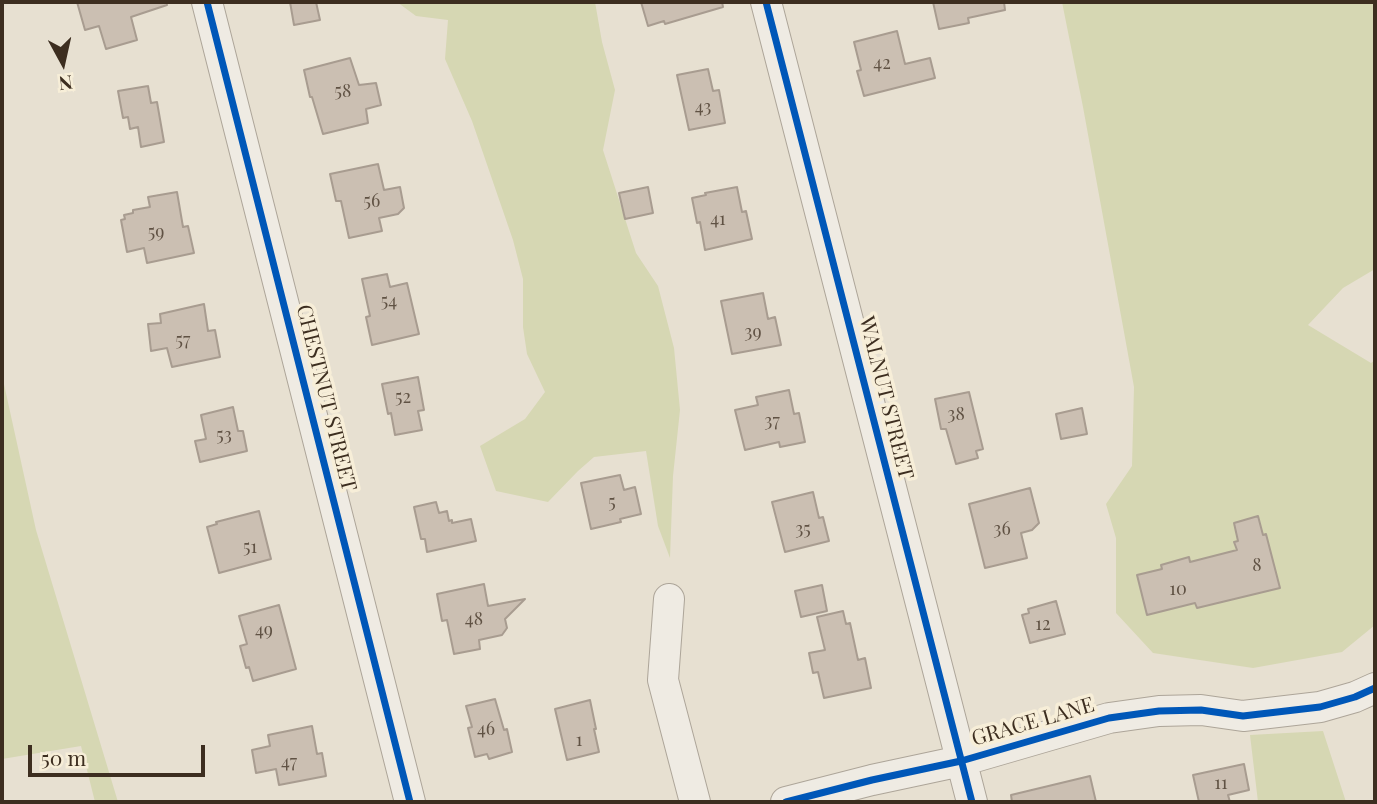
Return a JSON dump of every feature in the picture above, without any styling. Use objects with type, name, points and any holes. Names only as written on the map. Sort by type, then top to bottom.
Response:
[{"type":"street","name":"CHESTNUT STREET","points":[[207,2],[410,802]]},
{"type":"street","name":"WALNUT STREET","points":[[766,2],[972,802]]},
{"type":"street","points":[[669,599],[663,680],[695,802]]},
{"type":"street","name":"GRACE LANE","points":[[786,802],[961,761],[1109,718],[1159,711],[1200,710],[1243,716],[1320,707],[1375,688]]},
{"type":"green space","points":[[397,2],[595,2],[615,90],[603,150],[636,253],[658,286],[674,348],[680,410],[673,476],[670,558],[658,526],[646,451],[594,457],[548,502],[496,491],[480,446],[525,419],[545,392],[527,354],[523,327],[523,279],[513,240],[472,121],[445,59],[448,20],[416,16]]},
{"type":"green space","points":[[1062,2],[1375,2],[1375,269],[1343,288],[1308,325],[1371,363],[1375,360],[1375,625],[1342,652],[1253,668],[1153,653],[1116,613],[1116,538],[1106,504],[1132,466],[1134,387]]},
{"type":"green space","points":[[2,375],[36,530],[118,802],[95,802],[81,746],[2,759]]},
{"type":"green space","points":[[1323,731],[1346,802],[1258,802],[1250,735]]},
{"type":"building","points":[[77,2],[166,2],[167,5],[131,17],[137,40],[106,49],[99,26],[85,30]]},
{"type":"building","points":[[290,2],[316,2],[320,20],[294,25]]},
{"type":"building","points":[[641,2],[722,2],[723,7],[665,24],[664,21],[648,26]]},
{"type":"building","points":[[933,2],[1004,2],[1005,10],[968,18],[969,23],[939,29]]},
{"type":"building","points":[[897,31],[905,64],[930,58],[935,78],[864,96],[857,71],[861,70],[854,42]]},
{"type":"building","points":[[350,58],[359,85],[376,83],[381,105],[366,109],[368,123],[323,134],[304,70]]},
{"type":"building","points":[[708,69],[713,91],[719,90],[725,123],[689,130],[677,75]]},
{"type":"building","points":[[148,86],[151,103],[157,102],[164,142],[141,147],[138,127],[130,129],[128,117],[123,118],[118,91]]},
{"type":"building","points":[[378,164],[384,190],[400,187],[404,208],[398,214],[379,218],[382,231],[349,238],[341,201],[336,201],[330,174]]},
{"type":"building","points":[[648,187],[653,213],[625,219],[619,193]]},
{"type":"building","points":[[737,187],[742,212],[746,211],[752,239],[705,250],[692,198]]},
{"type":"building","points":[[177,192],[183,227],[188,226],[194,253],[147,263],[144,248],[127,252],[121,220],[125,219],[124,215],[133,213],[133,210],[150,207],[148,197]]},
{"type":"building","points":[[387,274],[390,287],[407,283],[419,334],[372,345],[366,317],[370,316],[362,279]]},
{"type":"building","points":[[763,293],[768,319],[775,317],[781,345],[732,354],[721,301]]},
{"type":"building","points":[[204,304],[208,331],[215,330],[220,357],[172,367],[167,348],[151,351],[148,324],[161,323],[160,314]]},
{"type":"building","points":[[418,377],[424,410],[418,411],[422,430],[395,435],[382,384]]},
{"type":"building","points":[[789,390],[794,414],[799,413],[805,442],[780,447],[779,442],[745,450],[735,410],[758,405],[756,397]]},
{"type":"building","points":[[969,392],[983,449],[976,451],[978,458],[956,464],[946,429],[941,429],[935,399]]},
{"type":"building","points":[[233,407],[238,431],[243,431],[247,451],[200,462],[195,441],[206,439],[201,415]]},
{"type":"building","points":[[1082,408],[1087,434],[1061,439],[1056,414]]},
{"type":"building","points":[[620,475],[624,490],[635,487],[641,514],[591,529],[581,483]]},
{"type":"building","points":[[1030,488],[1039,523],[1032,530],[1021,533],[1027,558],[985,568],[969,504]]},
{"type":"building","points":[[813,492],[819,518],[823,517],[829,541],[785,552],[772,502]]},
{"type":"building","points":[[436,502],[439,513],[447,511],[452,523],[471,519],[476,541],[427,552],[425,539],[421,539],[414,507]]},
{"type":"building","points":[[259,511],[271,559],[219,573],[207,527],[217,524],[216,522]]},
{"type":"building","points":[[1258,516],[1263,535],[1266,534],[1280,588],[1197,608],[1195,603],[1147,615],[1137,575],[1162,569],[1161,565],[1189,557],[1190,562],[1237,550],[1234,523]]},
{"type":"building","points":[[484,584],[488,606],[525,599],[505,619],[507,628],[502,635],[479,640],[480,649],[454,654],[447,620],[442,621],[437,594]]},
{"type":"building","points":[[822,585],[827,611],[801,617],[795,591]]},
{"type":"building","points":[[1056,601],[1065,634],[1030,643],[1022,615],[1029,613],[1028,609]]},
{"type":"building","points":[[279,605],[296,669],[253,681],[240,646],[247,644],[239,616]]},
{"type":"building","points":[[843,611],[846,624],[850,623],[858,660],[865,658],[871,688],[824,698],[818,672],[813,673],[809,653],[825,650],[817,617]]},
{"type":"building","points":[[495,699],[504,730],[507,729],[512,752],[489,759],[487,754],[475,757],[468,728],[472,727],[466,706]]},
{"type":"building","points":[[590,700],[599,752],[567,760],[555,709]]},
{"type":"building","points":[[312,726],[317,754],[322,753],[326,776],[279,785],[276,769],[256,773],[252,750],[270,746],[268,735]]},
{"type":"building","points":[[1244,764],[1249,790],[1228,795],[1230,802],[1199,802],[1193,775]]},
{"type":"building","points":[[1090,776],[1096,802],[1012,802],[1011,795]]},
{"type":"cycle path","points":[[207,2],[410,802]]},
{"type":"cycle path","points":[[766,2],[972,802]]},
{"type":"cycle path","points":[[786,802],[961,761],[1109,718],[1159,711],[1201,710],[1243,716],[1320,707],[1375,688]]}]
